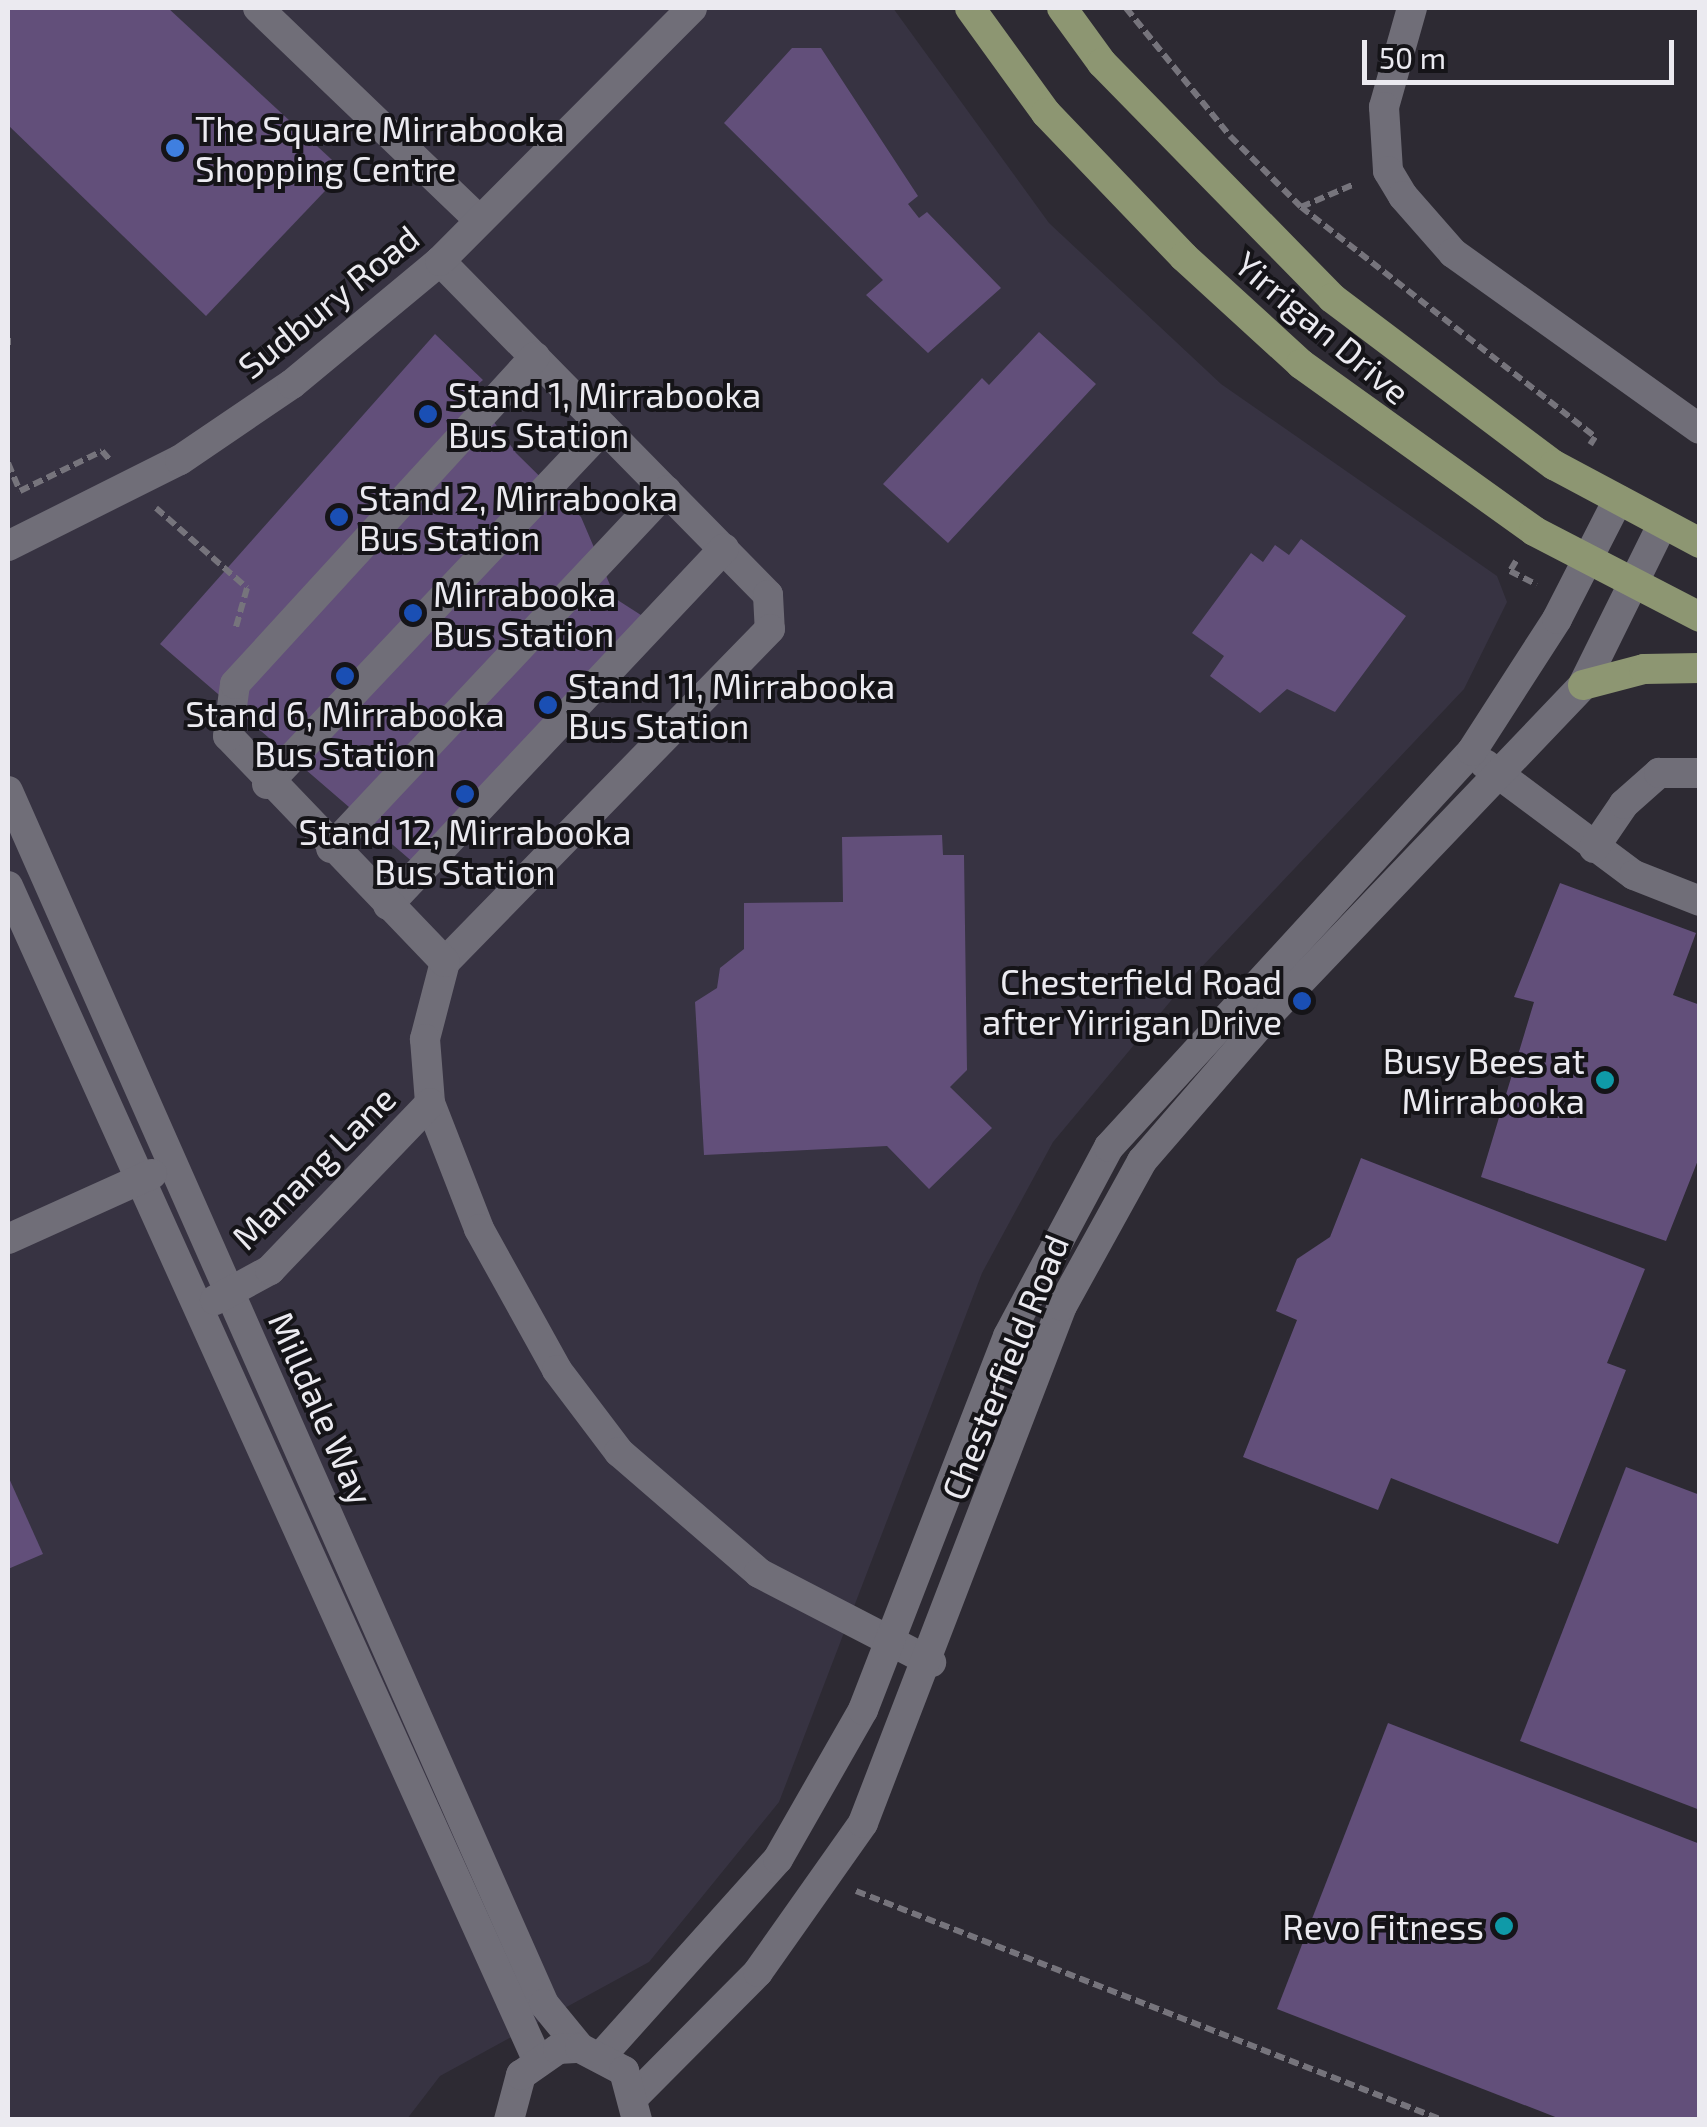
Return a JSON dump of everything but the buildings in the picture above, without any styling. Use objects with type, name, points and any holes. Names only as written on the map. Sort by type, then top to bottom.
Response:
[{"type":"main road","name":"Yirrigan Drive","points":[[970,8],[1046,114],[1286,350],[1398,440],[1587,562],[1700,617]]},
{"type":"main road","name":"Yirrigan Drive","points":[[1062,8],[1102,63],[1332,298],[1554,466],[1700,543]]},
{"type":"main road","points":[[1583,685],[1644,669],[1700,668]]},
{"type":"street","points":[[258,8],[479,220]]},
{"type":"street","name":"Sudbury Road","points":[[8,546],[134,485],[292,384],[440,261],[692,8]]},
{"type":"street","points":[[1412,8],[1387,74],[1388,171],[1452,253],[1700,429]]},
{"type":"street","points":[[440,261],[768,595],[770,629],[445,962],[425,1039],[430,1103],[479,1229],[557,1370],[620,1452],[759,1573],[887,1643],[931,1662]]},
{"type":"street","points":[[445,962],[267,784],[228,736],[244,675],[535,358]]},
{"type":"street","points":[[267,784],[604,428]]},
{"type":"street","points":[[331,848],[666,490]]},
{"type":"street","name":"Chesterfield Road","points":[[591,2051],[778,1858],[863,1710],[1020,1308],[1109,1147],[1472,751],[1510,700],[1618,500]]},
{"type":"street","name":"Chesterfield Road","points":[[637,2108],[758,1972],[863,1823],[931,1662],[1062,1306],[1124,1187],[1190,1099],[1583,685],[1662,525]]},
{"type":"street","points":[[388,905],[724,549]]},
{"type":"street","points":[[1472,751],[1498,778],[1634,875],[1700,901]]},
{"type":"street","points":[[1594,848],[1624,804],[1659,773],[1700,774]]},
{"type":"street","name":"Milldale Way","points":[[8,791],[544,2004],[591,2051],[637,2108]]},
{"type":"street","points":[[8,886],[193,1308],[537,2059]]},
{"type":"street","name":"Manang Lane","points":[[193,1308],[232,1295],[270,1270],[430,1103]]},
{"type":"street","points":[[8,1238],[173,1165]]},
{"type":"street","points":[[508,2119],[511,2096],[537,2059],[591,2051]]},
{"type":"path","points":[[1126,8],[1230,136],[1301,207],[1595,437]]},
{"type":"path","points":[[1301,207],[1388,171]]},
{"type":"path","points":[[8,463],[20,492],[102,451],[247,588],[235,630],[244,675]]},
{"type":"path","points":[[858,1892],[1442,2120]]},
{"type":"shaded area","points":[[8,8],[893,8],[1049,223],[1221,384],[1497,576],[1507,602],[1464,689],[1179,991],[1053,1142],[982,1273],[779,1802],[649,1962],[440,2076],[407,2119],[8,2120]]},
{"type":"place","name":"The Square Mirrabooka Shopping Centre","points":[[175,148]]},
{"type":"place","name":"Stand 1, Mirrabooka Bus Station","points":[[428,414]]},
{"type":"place","name":"Stand 2, Mirrabooka Bus Station","points":[[339,517]]},
{"type":"place","name":"Mirrabooka Bus Station","points":[[413,613]]},
{"type":"place","name":"Stand 6, Mirrabooka Bus Station","points":[[345,676]]},
{"type":"place","name":"Stand 11, Mirrabooka Bus Station","points":[[548,705]]},
{"type":"place","name":"Stand 12, Mirrabooka Bus Station","points":[[465,794]]},
{"type":"place","name":"Chesterfield Road after Yirrigan Drive","points":[[1302,1001]]},
{"type":"place","name":"Busy Bees at Mirrabooka","points":[[1605,1080]]},
{"type":"place","name":"Revo Fitness","points":[[1504,1926]]}]
